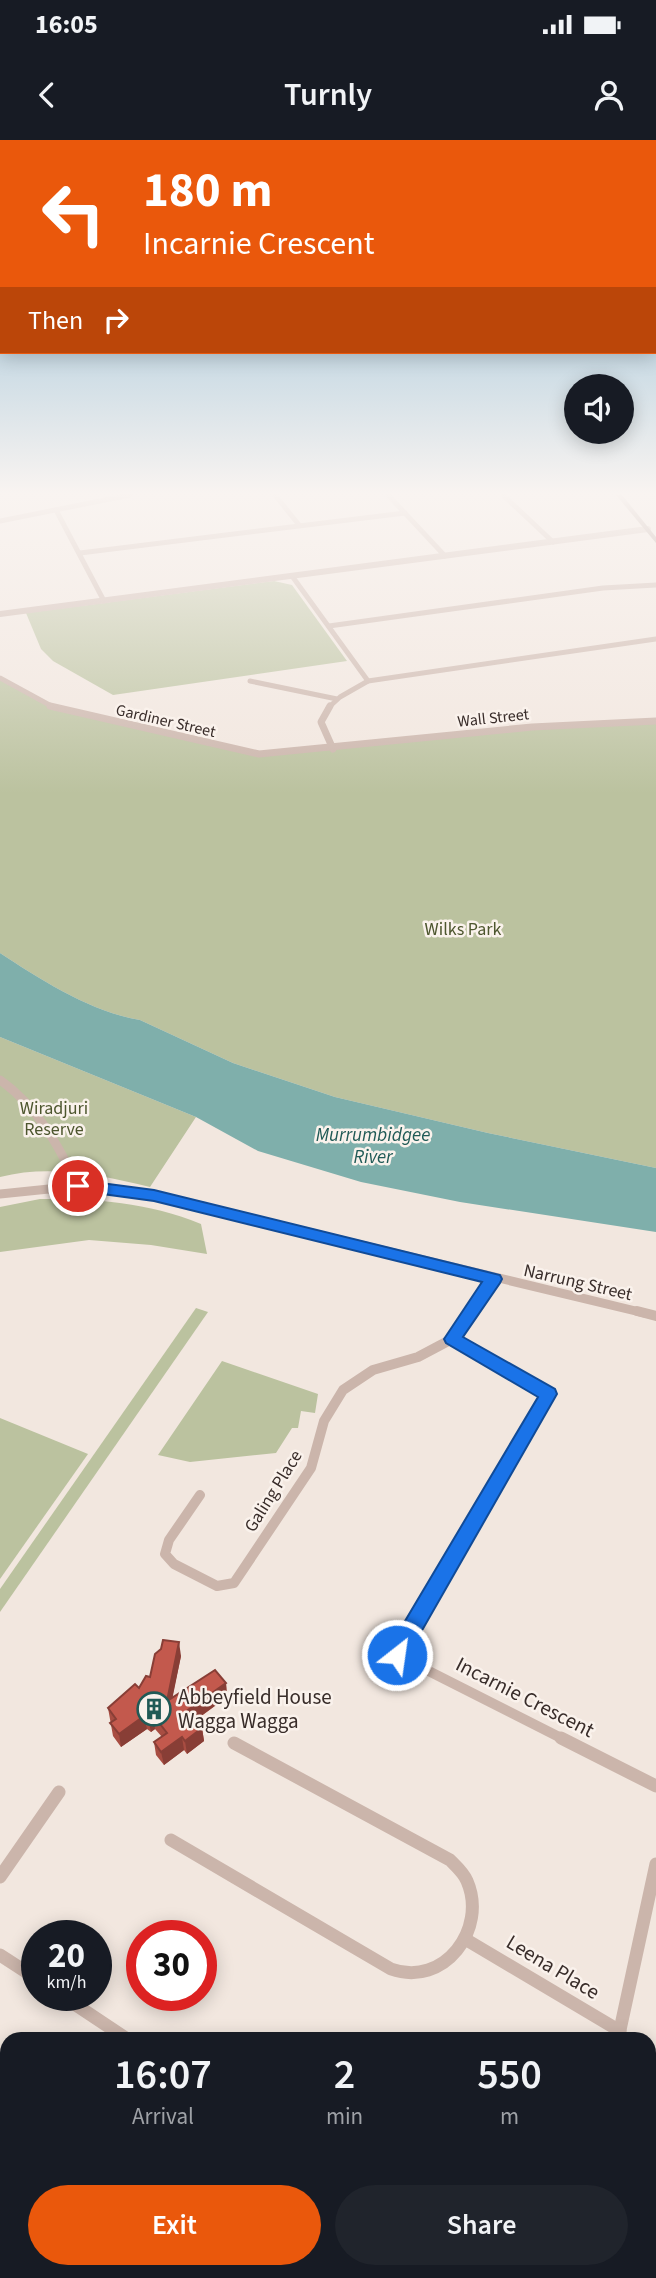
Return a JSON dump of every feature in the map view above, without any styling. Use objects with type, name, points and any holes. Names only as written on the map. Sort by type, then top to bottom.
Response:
[{"type":"street","points":[[101,595],[104,601]]},
{"type":"street","points":[[0,614],[151,595]]},
{"type":"street","points":[[306,595],[368,681]]},
{"type":"street","points":[[329,626],[554,595]]},
{"type":"street","points":[[333,749],[321,722],[324,713],[337,699],[368,681],[656,639]]},
{"type":"street","name":"Gardiner Street","points":[[0,678],[37,701],[58,709],[237,751],[271,754],[333,749]]},
{"type":"street","points":[[250,681],[337,699]]},
{"type":"street","name":"Wall Street","points":[[333,749],[544,726],[656,721]]},
{"type":"street","points":[[0,1080],[21,1095],[39,1116],[54,1137],[78,1186]]},
{"type":"street","name":"Narrung Street","points":[[0,1194],[78,1186],[154,1195],[656,1316]]},
{"type":"street","points":[[452,1339],[494,1279]]},
{"type":"street","name":"Galing Place","points":[[200,1495],[169,1540],[165,1554],[174,1564],[217,1586],[234,1583],[311,1468],[324,1421],[343,1390],[373,1370],[418,1357],[452,1339]]},
{"type":"street","name":"Incarnie Crescent","points":[[452,1339],[548,1394],[397,1655],[656,1786]]},
{"type":"street","points":[[171,1840],[382,1966],[401,1973],[416,1975],[430,1971],[465,1939],[471,1898],[468,1883],[450,1860],[234,1743]]},
{"type":"street","points":[[0,1877],[59,1791]]},
{"type":"street","points":[[620,2032],[656,1864]]},
{"type":"street","name":"Leena Place","points":[[465,1939],[614,2032]]},
{"type":"street","points":[[0,1955],[21,1969]]},
{"type":"street","points":[[85,2011],[116,2032]]},
{"type":"green space","points":[[167,595],[299,595],[347,661],[113,695],[53,661],[41,649],[26,613]]},
{"type":"green space","name":"Wilks Park","points":[[0,678],[38,701],[248,753],[532,727],[656,721],[656,1168],[488,1133],[335,1097],[233,1063],[140,1020],[103,1010],[49,984],[0,953]]},
{"type":"green space","name":"Wiradjuri Reserve","points":[[0,1037],[196,1117],[150,1187],[94,1175],[56,1171],[0,1177]]},
{"type":"green space","points":[[40,1199],[122,1203],[181,1217],[201,1224],[207,1254],[151,1245],[89,1240],[0,1252],[0,1207]]},
{"type":"green space","points":[[196,1308],[208,1312],[0,1612],[0,1589]]},
{"type":"green space","points":[[222,1361],[318,1394],[315,1413],[301,1411],[298,1428],[292,1428],[276,1453],[190,1462],[158,1455]]},
{"type":"green space","points":[[0,1418],[88,1454],[0,1579]]},
{"type":"water","name":"Murrumbidgee River","points":[[0,953],[49,984],[103,1010],[140,1020],[233,1063],[335,1097],[488,1133],[656,1168],[656,1232],[460,1202],[361,1182],[258,1151],[196,1117],[0,1037]]},
{"type":"building","points":[[163,1640],[179,1642],[167,1701],[215,1670],[226,1683],[188,1710],[202,1728],[185,1741],[182,1737],[161,1752],[154,1742],[167,1733],[153,1715],[148,1719],[144,1716],[119,1734],[110,1723],[116,1719],[108,1708],[135,1684],[139,1688],[146,1676],[150,1677],[155,1654],[161,1649]]},
{"type":"place","name":"Abbeyfield House Wagga Wagga","points":[[154,1709]]},
{"type":"route","points":[[78,1186],[154,1195],[494,1279],[452,1339],[548,1394],[397,1655]]}]
